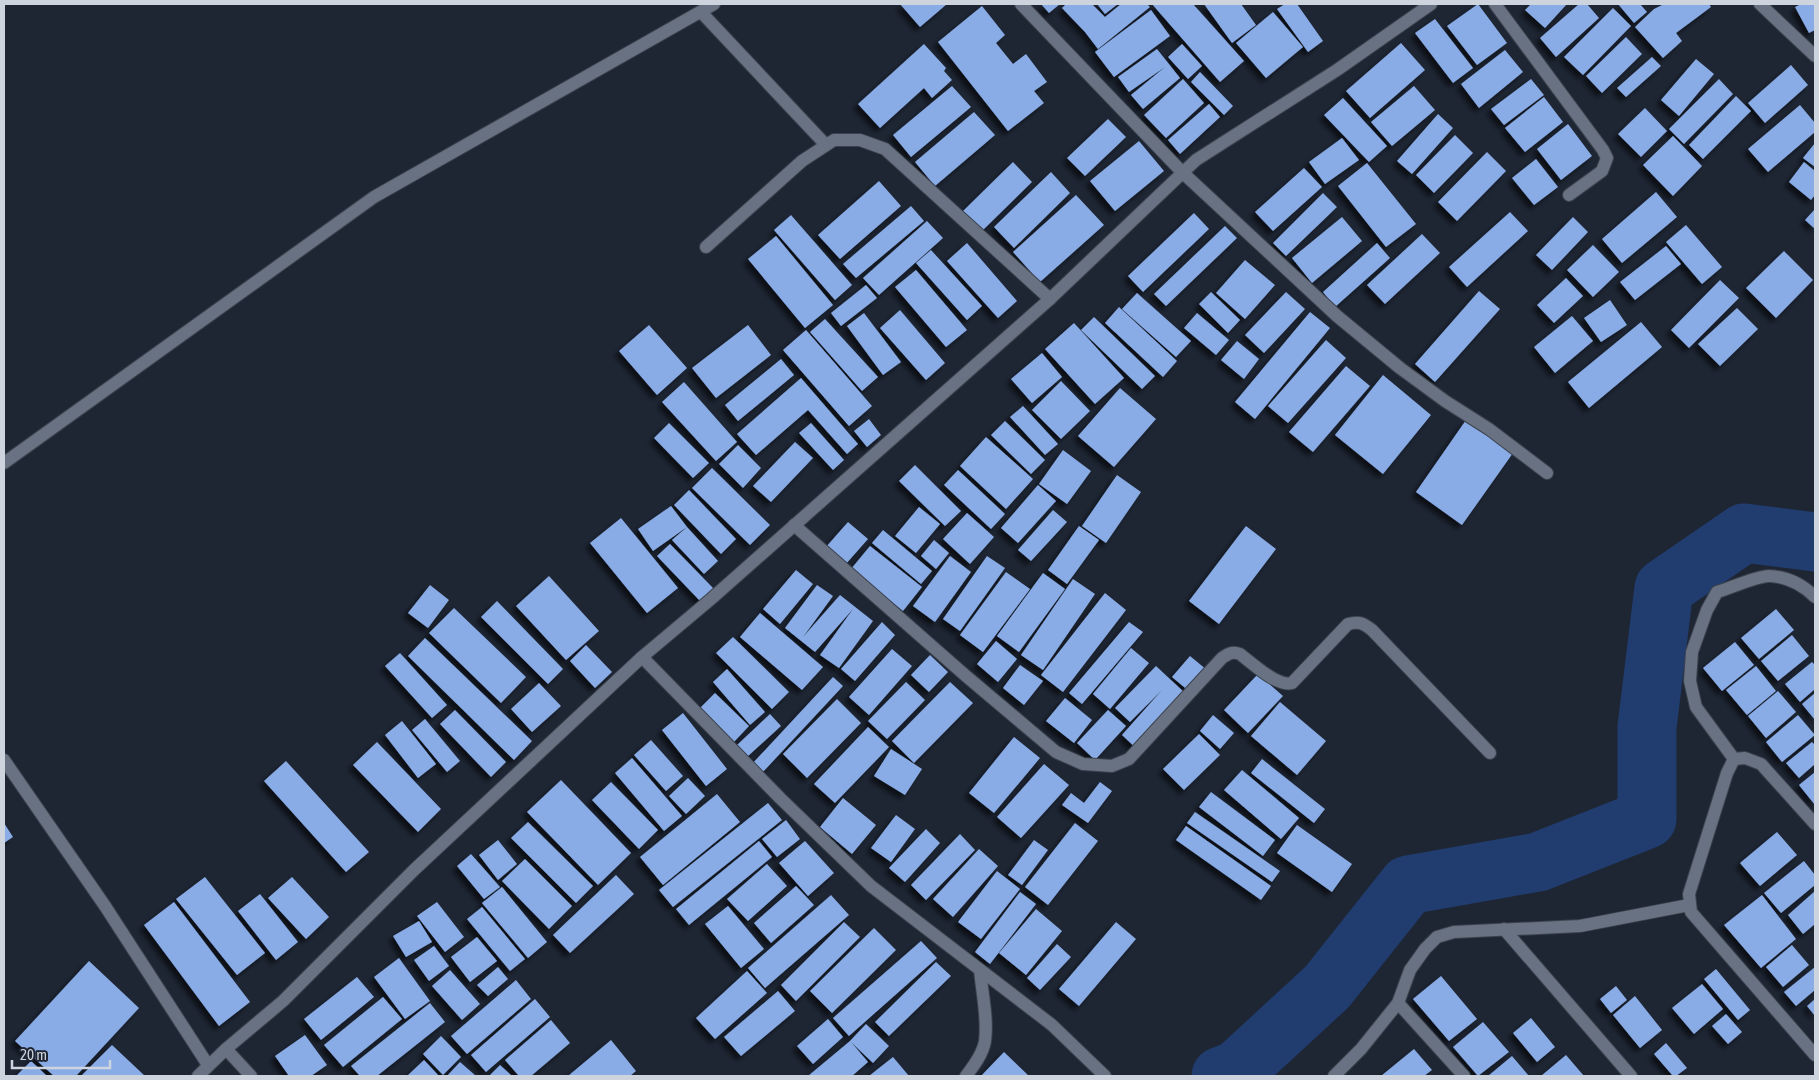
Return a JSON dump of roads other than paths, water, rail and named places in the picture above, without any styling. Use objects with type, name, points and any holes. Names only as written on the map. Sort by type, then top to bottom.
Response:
[{"type":"street","points":[[4,463],[374,197],[714,4]]},
{"type":"street","points":[[1021,4],[1182,172],[1337,316],[1400,368],[1548,472]]},
{"type":"street","points":[[198,1076],[226,1049],[283,1001],[414,870],[642,657],[711,600],[1050,299],[1182,172],[1196,160],[1337,70],[1431,4]]},
{"type":"street","points":[[1495,4],[1607,158],[1602,171],[1569,195]]},
{"type":"street","points":[[1760,4],[1815,56]]},
{"type":"street","points":[[701,12],[826,145]]},
{"type":"street","points":[[706,247],[802,161],[834,140],[860,140],[885,149],[1050,299]]},
{"type":"street","points":[[794,525],[1056,752],[1084,764],[1112,766],[1128,759],[1222,658],[1228,654],[1234,652],[1240,654],[1278,681],[1289,684],[1348,624],[1358,622],[1372,630],[1490,753]]},
{"type":"street","points":[[1734,759],[1696,707],[1690,681],[1692,652],[1707,610],[1717,592],[1768,575],[1790,580],[1806,588],[1815,597]]},
{"type":"street","points":[[642,657],[780,798],[871,886],[1052,1025],[1105,1076]]},
{"type":"street","points":[[1734,759],[1745,758],[1761,764],[1815,824]]},
{"type":"street","points":[[1734,759],[1727,773],[1689,894],[1689,905],[1691,912],[1815,1055]]},
{"type":"street","points":[[4,760],[105,906],[208,1065]]},
{"type":"street","points":[[1334,1076],[1361,1048],[1398,1003],[1410,970],[1437,936],[1454,932],[1580,926],[1689,905]]},
{"type":"street","points":[[1504,929],[1631,1076]]},
{"type":"street","points":[[966,1076],[974,1065],[984,1043],[985,1016],[980,970]]},
{"type":"street","points":[[1398,1003],[1464,1076]]},
{"type":"street","points":[[226,1049],[251,1076]]},
{"type":"waterway","points":[[1221,1076],[1237,1070],[1327,987],[1408,885],[1538,862],[1647,819],[1647,727],[1664,588],[1744,533],[1815,542]]}]
